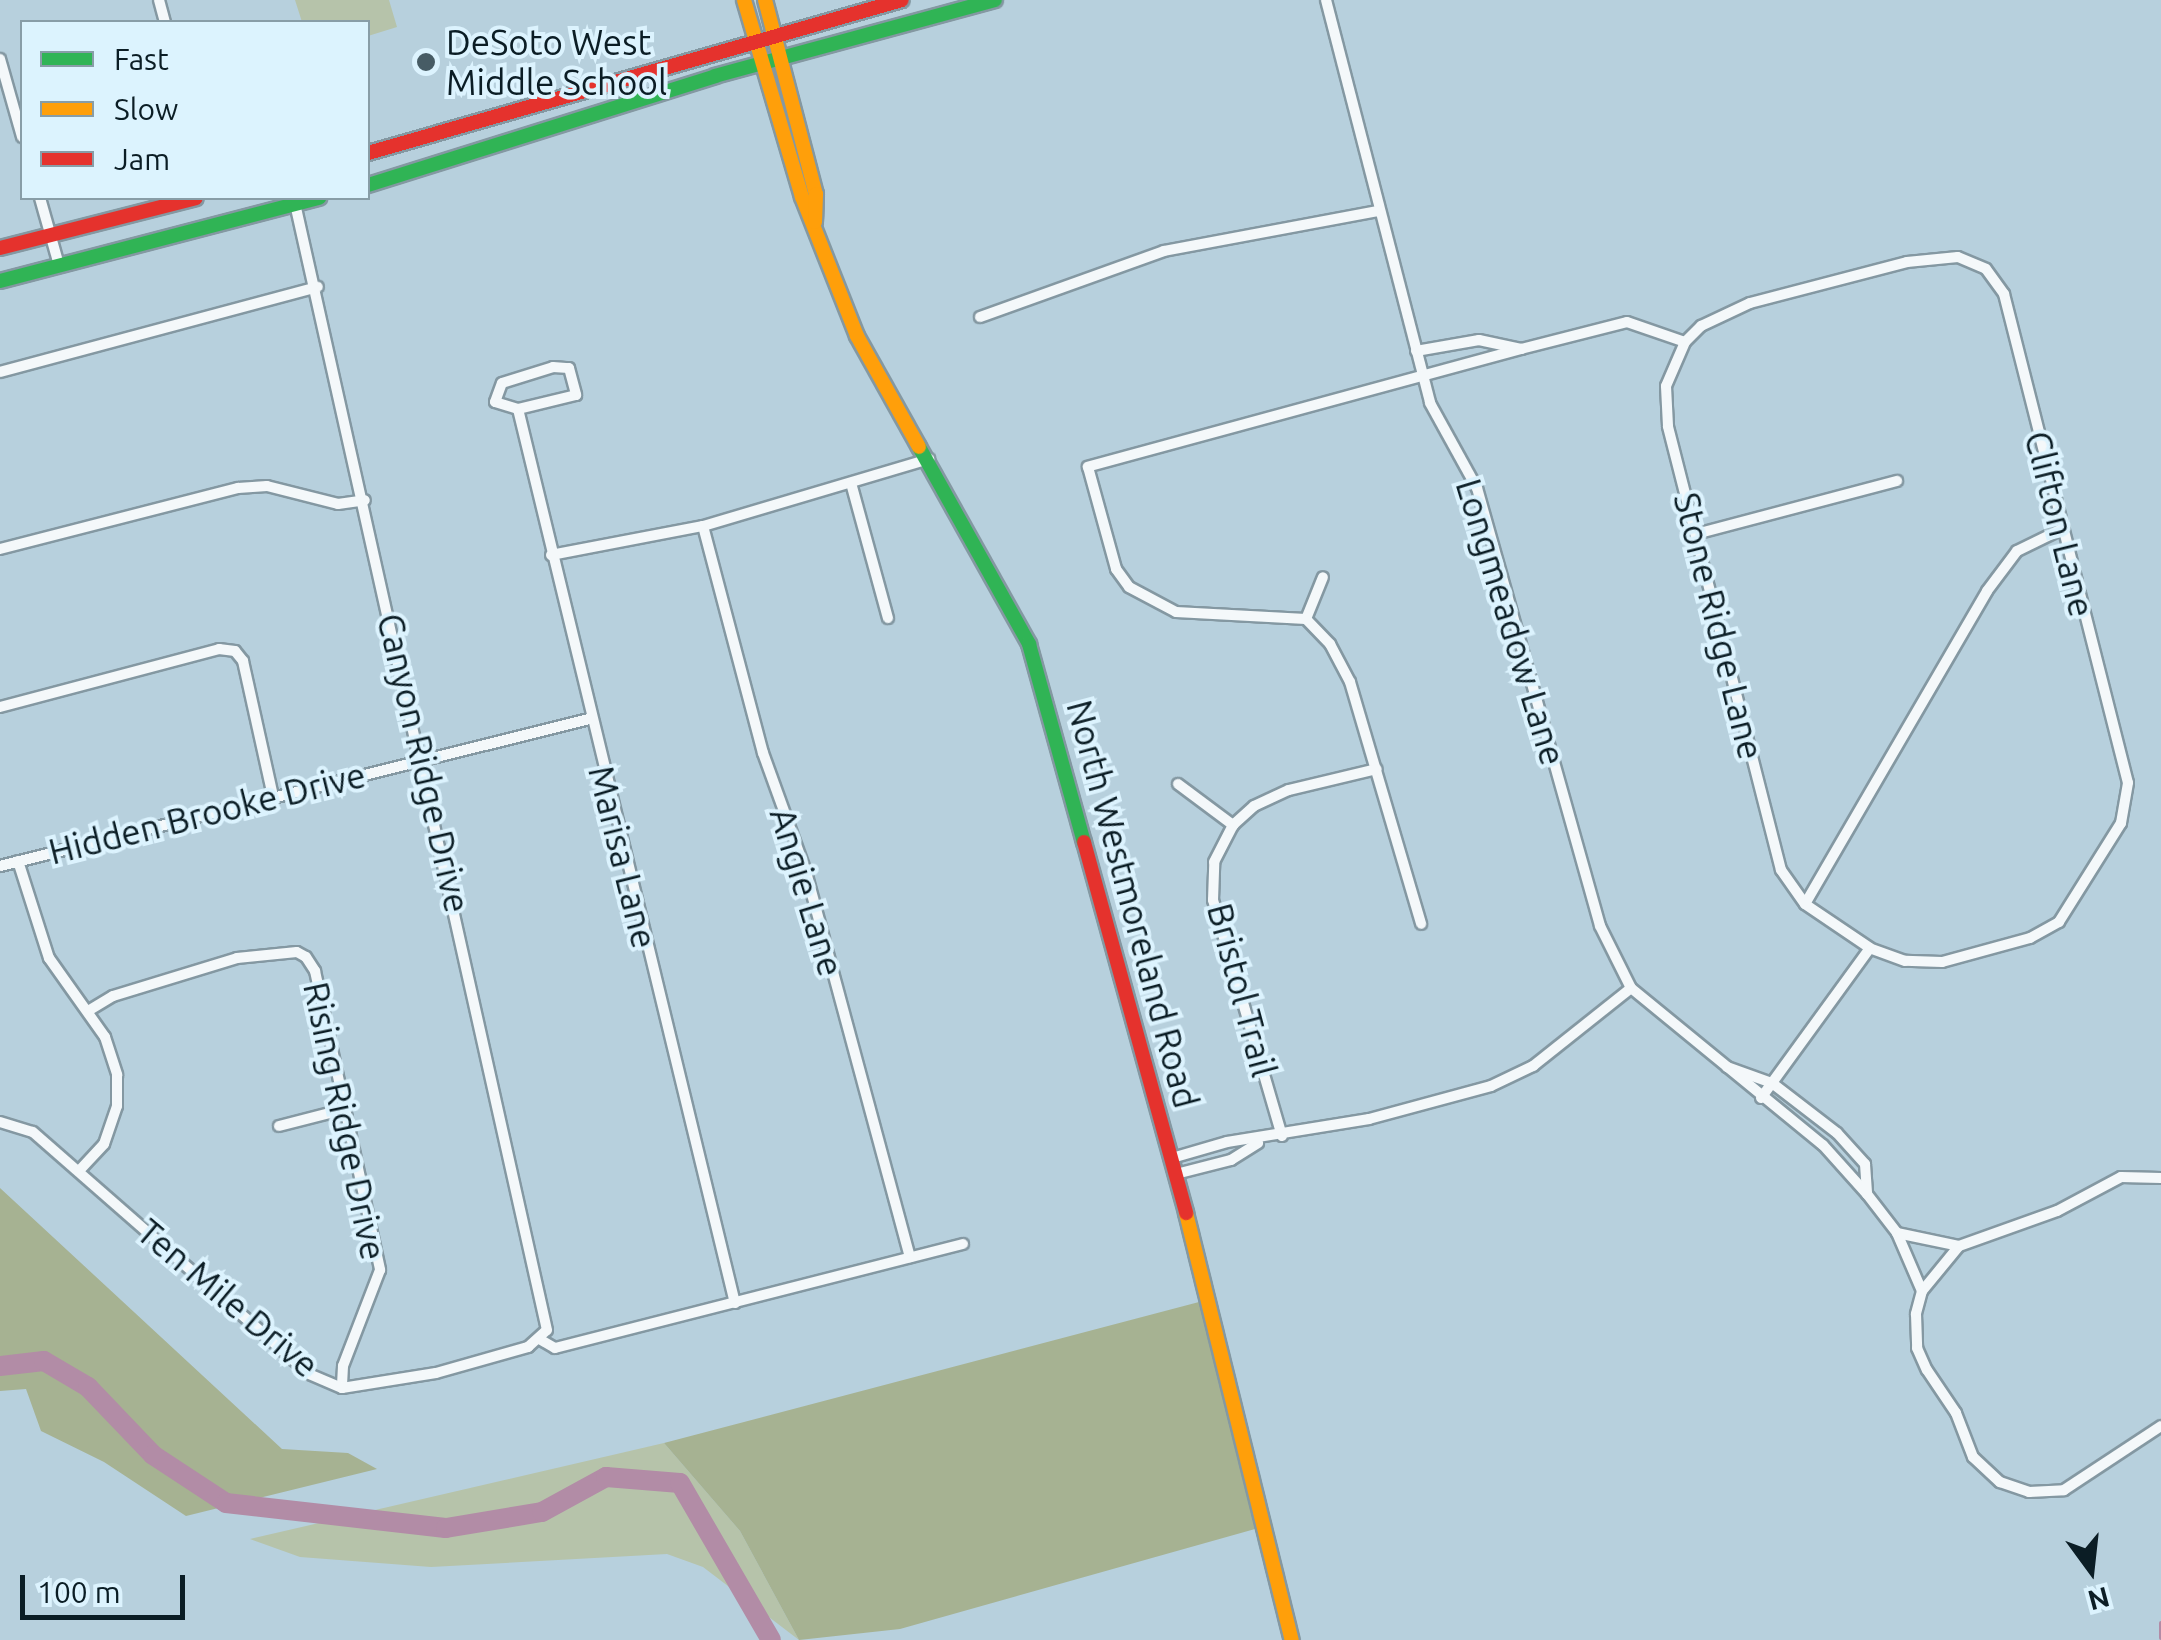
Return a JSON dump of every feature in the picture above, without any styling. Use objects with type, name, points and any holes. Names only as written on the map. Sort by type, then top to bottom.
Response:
[{"type":"main road","name":"North Westmoreland Road","points":[[744,0],[815,222],[857,336],[1029,644],[1174,1166],[1292,1640]]},
{"type":"main road","name":"North Westmoreland Road","points":[[765,0],[816,194],[815,222]]},
{"type":"main road","points":[[370,152],[754,38],[902,0]]},
{"type":"main road","points":[[370,184],[780,57],[994,0]]},
{"type":"main road","points":[[578,91],[586,118]]},
{"type":"main road","points":[[0,248],[188,200]]},
{"type":"main road","points":[[0,281],[294,201]]},
{"type":"street","name":"Longmeadow Lane","points":[[1322,0],[1332,21],[1430,404],[1477,488],[1600,926],[1632,988],[1761,1098],[1823,1145],[1897,1232],[1922,1291]]},
{"type":"street","points":[[0,59],[20,130]]},
{"type":"street","points":[[41,200],[58,266]]},
{"type":"street","name":"Canyon Ridge Drive","points":[[294,201],[366,500],[544,1335]]},
{"type":"street","points":[[980,317],[1164,251],[1378,211]]},
{"type":"street","name":"Clifton Lane","points":[[1685,342],[1701,326],[1750,303],[1906,262],[1958,257],[1986,268],[2004,294],[2060,530],[2128,783],[2121,823],[2059,922],[2030,938],[1942,962],[1905,961],[1870,948]]},
{"type":"street","points":[[0,372],[318,288]]},
{"type":"street","points":[[1421,924],[1350,682],[1330,644],[1306,619],[1176,612],[1129,587],[1116,570],[1088,467],[1627,322],[1685,342]]},
{"type":"street","points":[[1480,340],[1484,362]]},
{"type":"street","points":[[1416,352],[1480,340],[1521,350]]},
{"type":"street","name":"Stone Ridge Lane","points":[[1685,342],[1666,386],[1668,426],[1781,870],[1805,904]]},
{"type":"street","name":"Marisa Lane","points":[[553,367],[569,368],[578,381],[576,396],[518,410],[495,402],[502,383],[553,367]]},
{"type":"street","name":"Marisa Lane","points":[[518,410],[589,718],[735,1303]]},
{"type":"street","points":[[551,555],[703,526],[929,459]]},
{"type":"street","points":[[1696,534],[1897,482]]},
{"type":"street","points":[[851,483],[888,618]]},
{"type":"street","points":[[0,549],[238,488],[267,486],[338,504],[366,500]]},
{"type":"street","name":"Angie Lane","points":[[703,526],[762,752],[806,872],[910,1258]]},
{"type":"street","points":[[1761,1098],[1870,948],[1805,904],[1987,591],[2017,551],[2060,530]]},
{"type":"street","points":[[1306,619],[1324,577]]},
{"type":"street","points":[[0,707],[219,649],[235,651],[243,660],[272,796]]},
{"type":"street","name":"Hidden Brooke Drive","points":[[0,866],[589,718]]},
{"type":"street","points":[[1178,784],[1232,826],[1288,790],[1377,768]]},
{"type":"street","name":"Bristol Trail","points":[[1232,826],[1214,862],[1214,900],[1282,1136]]},
{"type":"street","points":[[18,862],[49,958],[88,1011],[117,1074],[117,1106],[104,1144],[80,1170]]},
{"type":"street","name":"Rising Ridge Drive","points":[[88,1011],[114,996],[237,958],[298,952],[315,971],[380,1270],[343,1366],[342,1388]]},
{"type":"street","points":[[1174,1166],[1228,1142],[1258,1142],[1492,1086],[1533,1066],[1632,988]]},
{"type":"street","name":"Longmeadow Lane","points":[[1726,1067],[1772,1083],[1856,1150],[1866,1164],[1866,1194]]},
{"type":"street","points":[[279,1126],[345,1110]]},
{"type":"street","name":"Ten Mile Drive","points":[[0,1122],[33,1132],[309,1374],[342,1388],[436,1373],[544,1335],[555,1348],[962,1244]]},
{"type":"street","points":[[1174,1166],[1232,1160],[1258,1142]]},
{"type":"street","points":[[2161,1178],[2121,1177],[2056,1212],[1959,1246],[1922,1291],[1918,1348],[1973,1458],[2000,1482],[2029,1492],[2064,1490],[2161,1426]]},
{"type":"street","points":[[1897,1232],[1959,1246]]},
{"type":"green space","points":[[295,0],[389,0],[397,27],[370,35],[370,20],[301,20]]},
{"type":"green space","points":[[0,1188],[282,1449],[348,1453],[377,1469],[186,1516],[104,1462],[41,1431],[26,1389],[0,1391]]},
{"type":"green space","points":[[1199,1302],[1255,1529],[900,1629],[799,1640],[740,1531],[664,1443]]},
{"type":"green space","points":[[664,1443],[740,1531],[799,1640],[703,1567],[667,1554],[431,1567],[300,1557],[250,1539]]},
{"type":"waterway","points":[[0,1366],[44,1361],[88,1387],[153,1455],[226,1503],[446,1528],[542,1512],[606,1477],[680,1483],[771,1640]]},
{"type":"waterway","points":[[2161,1623],[2161,1638]]},
{"type":"traffic: fast","points":[[370,184],[715,76],[995,0]]},
{"type":"traffic: fast","points":[[0,281],[311,200]]},
{"type":"traffic: fast","points":[[919,447],[1029,644],[1084,842]]},
{"type":"traffic: slow","points":[[744,0],[802,197],[857,336],[919,447]]},
{"type":"traffic: slow","points":[[765,0],[816,194],[815,222]]},
{"type":"traffic: slow","points":[[1186,1213],[1292,1640]]},
{"type":"traffic: jam","points":[[370,152],[902,0]]},
{"type":"traffic: jam","points":[[0,248],[188,200]]},
{"type":"traffic: jam","points":[[1084,842],[1186,1213]]},
{"type":"place","name":"DeSoto West Middle School","points":[[426,62]]}]
